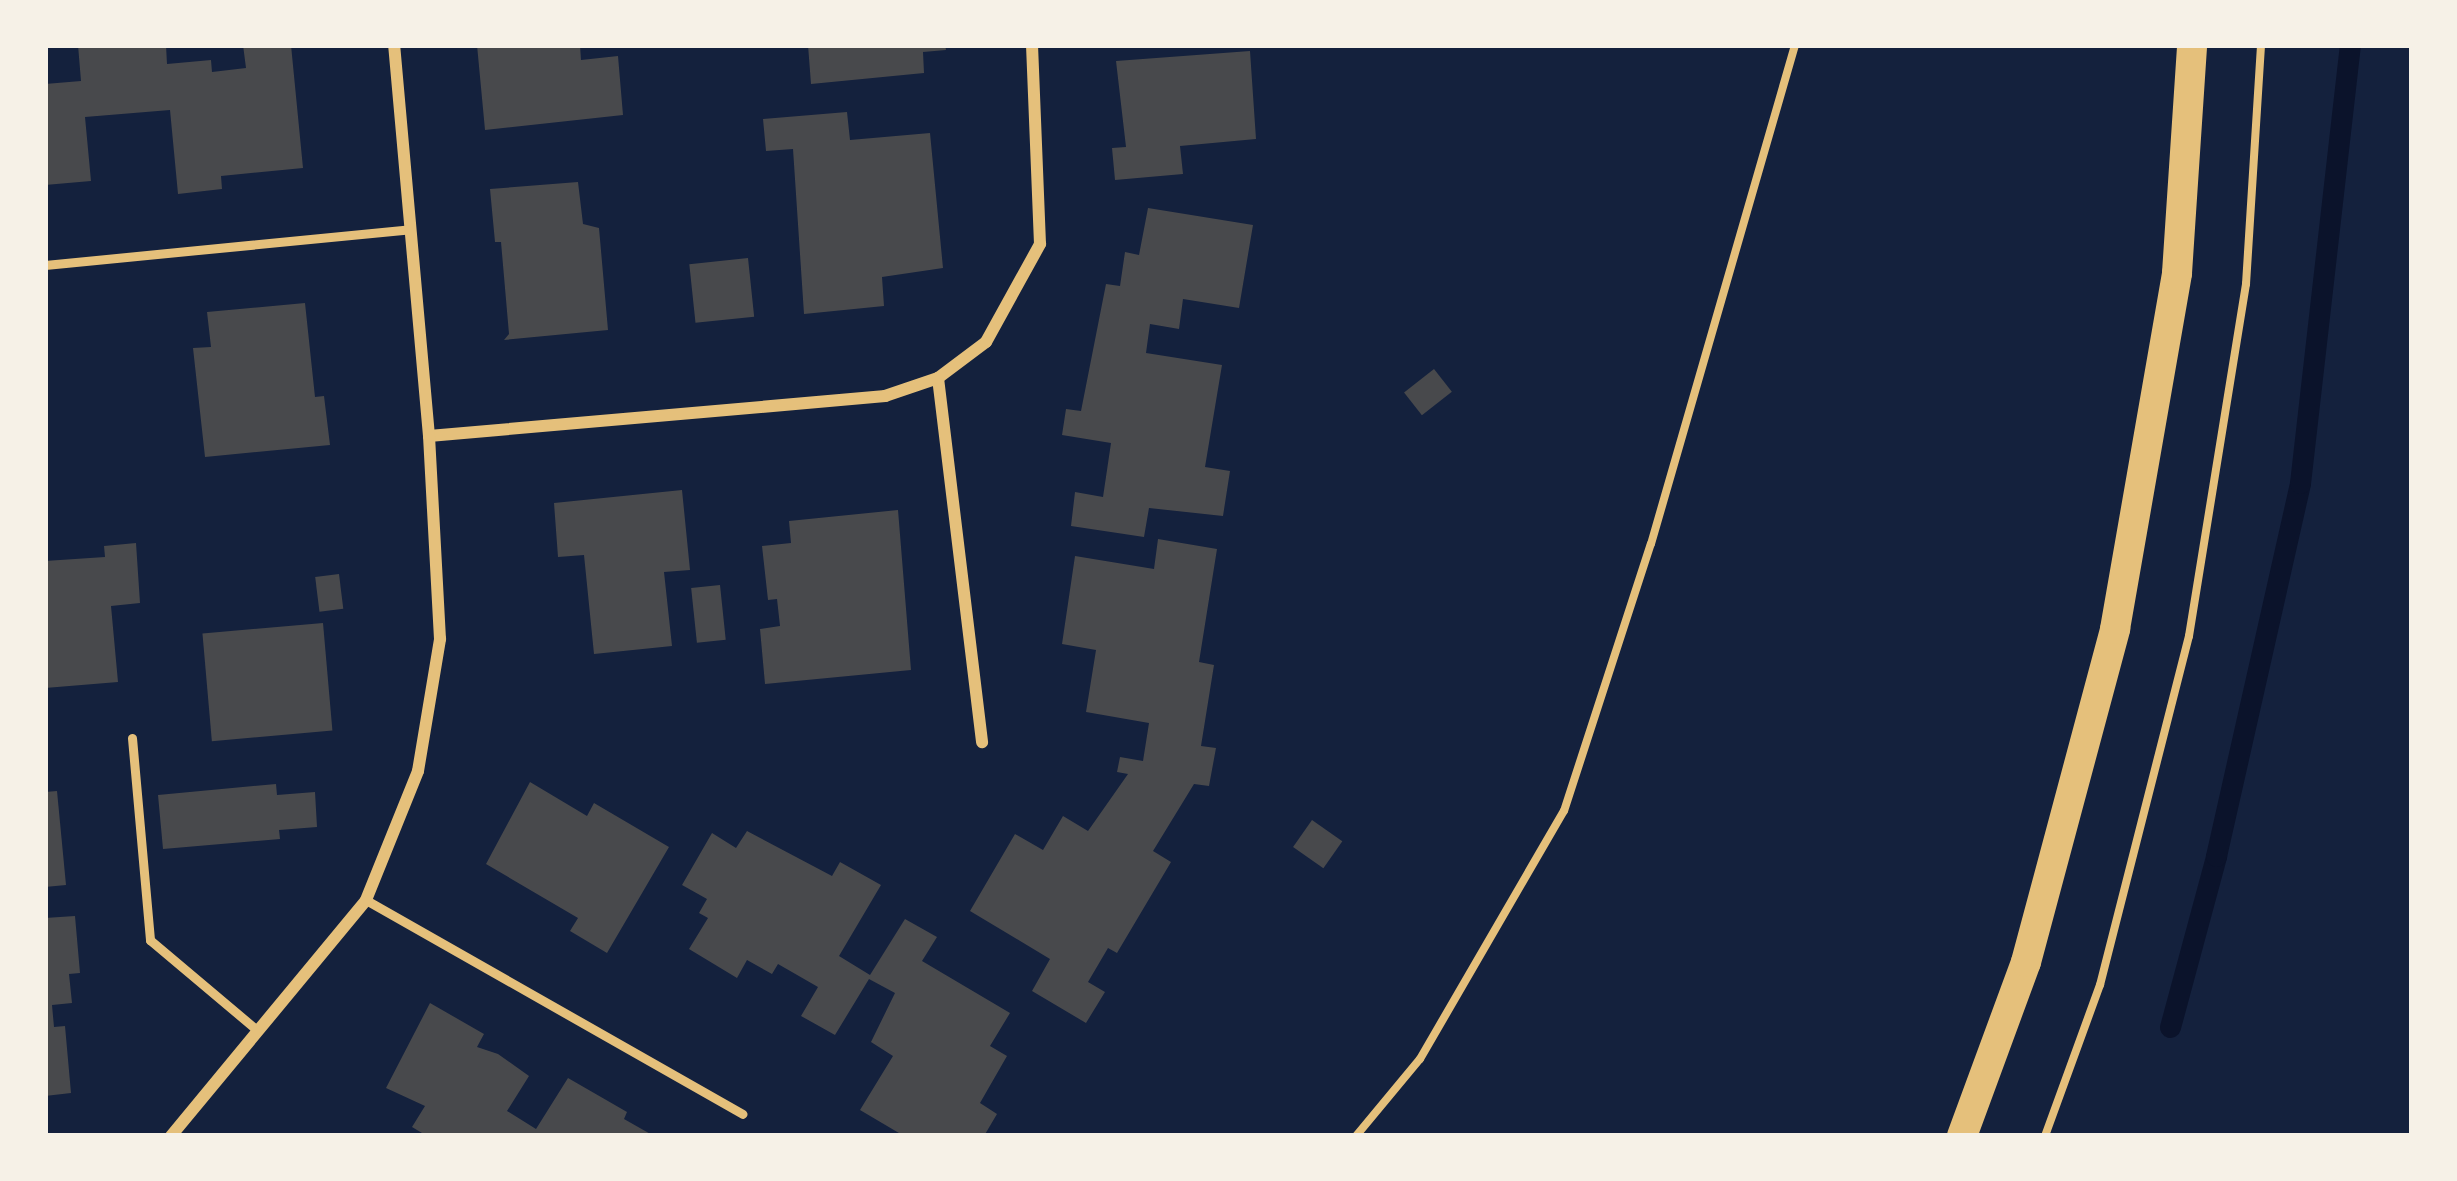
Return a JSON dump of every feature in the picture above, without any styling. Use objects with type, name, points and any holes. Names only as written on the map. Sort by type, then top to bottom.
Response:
[{"type":"main road","points":[[1962,1136],[2026,962],[2115,629],[2177,273],[2192,45]]},
{"type":"street","points":[[171,1136],[366,900],[418,771],[440,640],[429,436],[394,45]]},
{"type":"street","points":[[429,436],[885,396],[938,378],[986,342],[1040,244],[1032,45]]},
{"type":"street","points":[[938,378],[982,742]]},
{"type":"lane","points":[[45,265],[410,229]]},
{"type":"lane","points":[[132,738],[150,940],[257,1031]]},
{"type":"lane","points":[[366,900],[742,1114]]},
{"type":"path","points":[[1356,1136],[1420,1059],[1564,811],[1651,544],[1795,45]]},
{"type":"path","points":[[2045,1136],[2100,985],[2189,636],[2246,284],[2261,45]]},
{"type":"building","points":[[78,45],[166,45],[167,64],[211,60],[212,72],[246,68],[243,45],[291,45],[303,168],[221,176],[222,189],[178,194],[170,110],[85,117],[91,181],[45,185],[45,84],[81,81]]},
{"type":"building","points":[[477,45],[580,45],[581,60],[618,56],[623,115],[485,130]]},
{"type":"building","points":[[808,45],[945,45],[946,50],[923,52],[924,73],[811,84]]},
{"type":"building","points":[[1250,51],[1256,139],[1180,146],[1183,174],[1115,180],[1112,148],[1126,147],[1116,61]]},
{"type":"building","points":[[847,112],[850,140],[930,133],[943,268],[882,277],[884,306],[804,314],[793,149],[766,151],[763,119]]},
{"type":"building","points":[[578,182],[583,224],[599,228],[608,330],[504,340],[509,334],[501,242],[495,242],[490,189]]},
{"type":"building","points":[[1148,208],[1253,225],[1239,308],[1183,299],[1179,329],[1150,324],[1146,353],[1222,365],[1205,467],[1230,471],[1223,516],[1149,508],[1144,537],[1071,526],[1075,492],[1103,497],[1111,443],[1062,435],[1066,409],[1081,411],[1106,284],[1120,286],[1125,252],[1139,255]]},
{"type":"building","points":[[748,258],[754,317],[695,323],[689,264]]},
{"type":"building","points":[[305,303],[315,397],[324,396],[330,445],[205,457],[193,348],[211,347],[207,312]]},
{"type":"building","points":[[1434,369],[1452,392],[1422,415],[1404,392]]},
{"type":"building","points":[[682,490],[690,570],[664,572],[672,646],[594,654],[584,555],[558,557],[554,503]]},
{"type":"building","points":[[898,510],[911,670],[765,684],[760,629],[780,626],[777,599],[768,600],[762,546],[791,543],[789,521]]},
{"type":"building","points":[[1158,539],[1217,549],[1199,662],[1214,665],[1201,746],[1216,748],[1209,786],[1194,784],[1153,851],[1171,862],[1117,953],[1108,948],[1088,982],[1105,992],[1086,1023],[1032,991],[1050,959],[970,911],[1015,834],[1043,850],[1063,816],[1088,831],[1128,774],[1117,772],[1120,757],[1143,761],[1149,723],[1086,712],[1096,650],[1062,644],[1075,556],[1154,569]]},
{"type":"building","points":[[136,543],[140,603],[111,606],[118,682],[45,688],[45,561],[105,557],[104,546]]},
{"type":"building","points":[[339,574],[343,609],[319,612],[315,577]]},
{"type":"building","points":[[720,585],[726,640],[697,643],[691,588]]},
{"type":"building","points":[[323,623],[332,731],[212,741],[202,634]]},
{"type":"building","points":[[530,782],[587,816],[594,803],[669,847],[607,953],[570,931],[578,918],[486,864]]},
{"type":"building","points":[[276,784],[277,795],[315,792],[317,827],[279,830],[280,839],[163,849],[158,795]]},
{"type":"building","points":[[57,791],[66,885],[45,887],[45,792]]},
{"type":"building","points":[[1312,820],[1342,841],[1323,868],[1293,847]]},
{"type":"building","points":[[747,831],[832,876],[840,862],[881,885],[839,956],[870,975],[905,919],[937,937],[922,961],[1010,1013],[990,1046],[1007,1056],[980,1103],[997,1114],[984,1136],[904,1136],[860,1110],[893,1056],[871,1042],[895,993],[869,979],[835,1035],[801,1016],[818,987],[778,964],[772,974],[747,960],[737,978],[689,949],[708,918],[699,913],[707,899],[682,885],[712,833],[736,848]]},
{"type":"building","points":[[75,916],[80,973],[69,974],[72,1003],[52,1005],[54,1027],[65,1026],[71,1093],[45,1096],[45,918]]},
{"type":"building","points":[[430,1003],[484,1034],[477,1047],[498,1054],[529,1076],[507,1111],[536,1129],[568,1078],[627,1112],[624,1119],[654,1136],[427,1136],[412,1127],[425,1106],[386,1088]]},
{"type":"waterway","points":[[2170,1027],[2216,856],[2300,483],[2350,45]]}]
